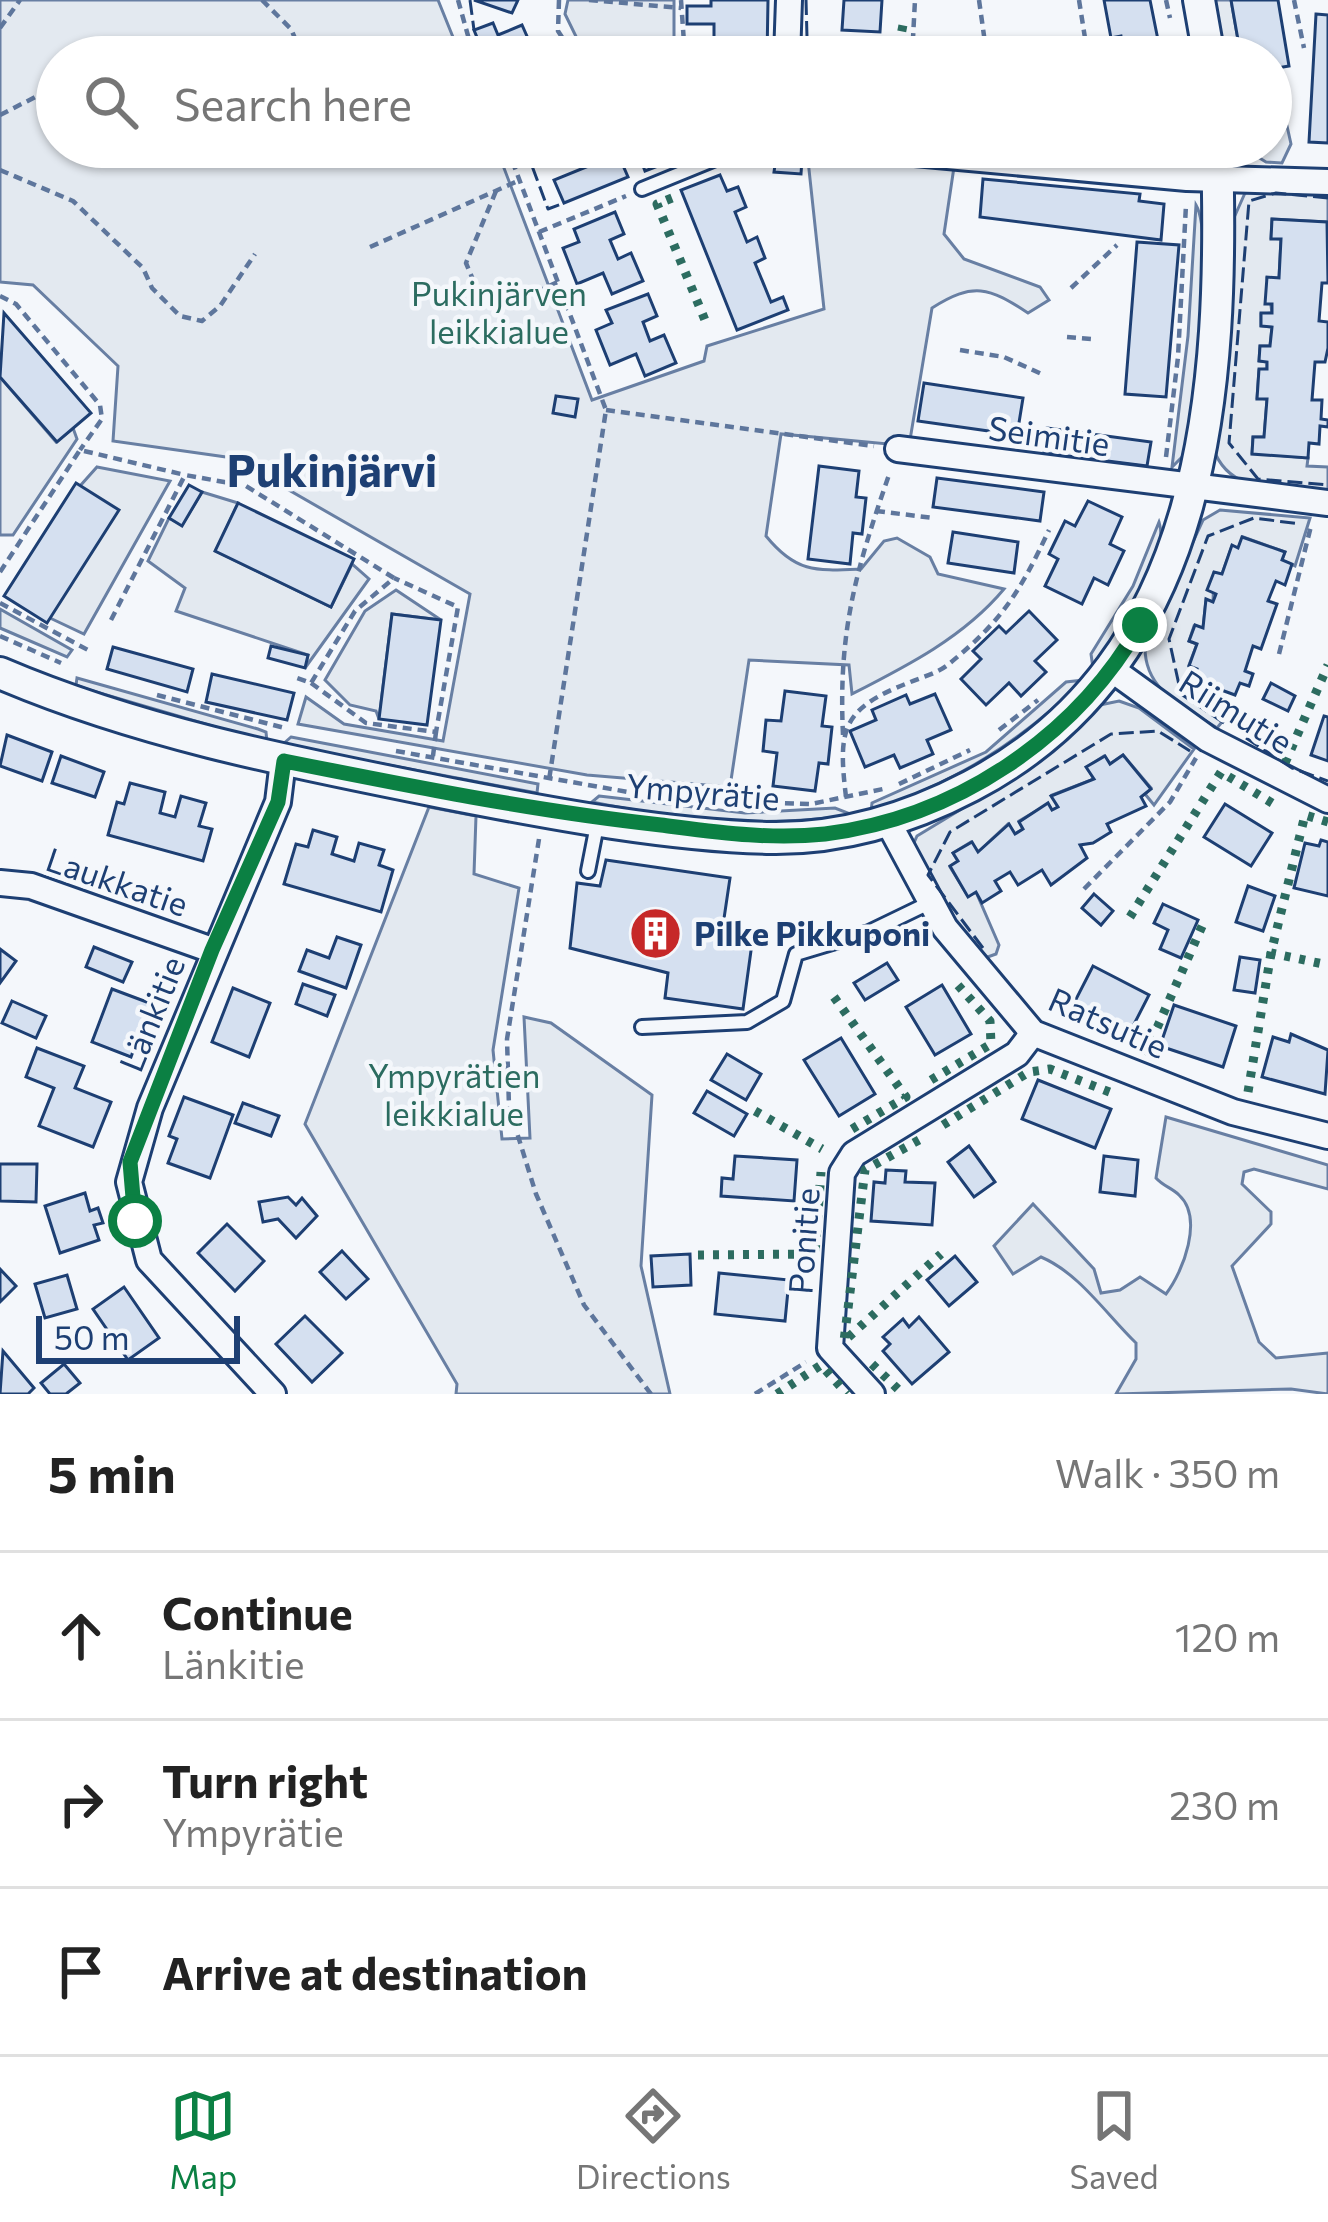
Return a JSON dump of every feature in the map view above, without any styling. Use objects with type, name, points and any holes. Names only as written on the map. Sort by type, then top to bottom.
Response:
[{"type":"street","points":[[788,36],[789,0]]},
{"type":"street","points":[[1199,0],[1205,36]]},
{"type":"street","name":"Ympyrätie","points":[[0,673],[139,723],[284,761],[543,813],[770,838],[888,822],[1000,771],[1072,715],[1114,671],[1169,570],[1177,487],[1211,364],[1207,168]]},
{"type":"street","points":[[1215,168],[1328,182]]},
{"type":"street","name":"Seimitie","points":[[898,449],[1323,502]]},
{"type":"street","name":"Riimutie","points":[[1114,671],[1208,739],[1328,800]]},
{"type":"street","name":"Länkitie","points":[[273,1394],[149,1260],[129,1182],[136,1144],[212,950],[278,802],[284,761]]},
{"type":"street","name":"Ratsutie","points":[[888,822],[929,903],[1033,1033],[1232,1112],[1328,1136]]},
{"type":"street","name":"Laukkatie","points":[[0,883],[31,886],[212,950]]},
{"type":"street","name":"Ponitie","points":[[830,1348],[842,1173],[854,1154],[1017,1054],[1033,1033]]},
{"type":"street","points":[[830,1348],[872,1394]]},
{"type":"lane","points":[[642,189],[694,168]]},
{"type":"lane","points":[[588,871],[598,818]]},
{"type":"lane","points":[[642,1027],[747,1022],[783,1001],[796,954],[869,932],[929,903]]},
{"type":"path","points":[[0,28],[20,0]]},
{"type":"path","points":[[251,0],[268,6]]},
{"type":"path","points":[[262,0],[294,36]]},
{"type":"path","points":[[458,0],[467,36]]},
{"type":"path","points":[[559,0],[561,36]]},
{"type":"path","points":[[589,0],[681,4],[683,36]]},
{"type":"path","points":[[913,36],[915,0]]},
{"type":"path","points":[[979,0],[984,36]]},
{"type":"path","points":[[1079,0],[1085,36]]},
{"type":"path","points":[[1294,0],[1304,48]]},
{"type":"path","points":[[0,115],[36,97]]},
{"type":"path","points":[[515,168],[607,410],[507,1039],[509,1107],[536,1194],[584,1305],[651,1394]]},
{"type":"path","points":[[1177,487],[1178,357],[1207,168]]},
{"type":"path","points":[[0,170],[73,200],[143,268],[152,288],[180,316],[202,321],[220,306],[255,254]]},
{"type":"path","points":[[370,248],[520,180]]},
{"type":"path","points":[[538,232],[642,189]]},
{"type":"path","points":[[496,191],[466,263],[477,290],[531,295],[558,282]]},
{"type":"path","points":[[1071,288],[1117,245]]},
{"type":"path","points":[[0,296],[16,304],[100,405],[102,418],[0,572]]},
{"type":"path","points":[[1067,337],[1091,339]]},
{"type":"path","points":[[960,350],[1004,357],[1045,375]]},
{"type":"path","points":[[607,410],[898,449],[846,607],[840,670],[846,797]]},
{"type":"path","points":[[80,450],[246,486],[394,578],[458,607],[433,758]]},
{"type":"path","points":[[111,620],[185,475]]},
{"type":"path","points":[[1280,654],[1323,502]]},
{"type":"path","points":[[877,511],[934,518]]},
{"type":"path","points":[[843,736],[848,719],[883,693],[946,667],[1016,599],[1049,530]]},
{"type":"path","points":[[311,683],[356,610],[394,578]]},
{"type":"path","points":[[0,603],[88,650]]},
{"type":"path","points":[[0,636],[73,669]]},
{"type":"path","points":[[297,678],[366,723],[436,732]]},
{"type":"path","points":[[143,692],[303,732]]},
{"type":"path","points":[[994,733],[1047,693]]},
{"type":"path","points":[[1084,889],[1170,802],[1208,739]]},
{"type":"path","points":[[390,750],[671,800],[811,804],[892,787],[976,746]]},
{"type":"path","points":[[755,1394],[830,1348]]},
{"type":"green space","name":"Pukinjärven leikkialue","points":[[0,0],[438,0],[453,36],[36,36],[36,168],[504,168],[592,400],[704,361],[707,346],[824,309],[809,168],[954,168],[944,234],[964,259],[1040,287],[1049,300],[1028,313],[991,293],[970,291],[932,308],[909,446],[781,434],[766,536],[797,563],[831,570],[861,569],[884,541],[897,538],[930,557],[938,574],[1004,589],[953,636],[852,694],[849,665],[749,660],[730,787],[587,775],[298,724],[306,697],[344,724],[443,741],[470,594],[233,458],[113,441],[118,366],[33,285],[0,282]]},
{"type":"green space","points":[[568,0],[674,0],[674,36],[576,36],[565,14]]},
{"type":"green space","points":[[1214,0],[1231,0],[1237,36],[1221,36]]},
{"type":"green space","points":[[1266,188],[1328,195],[1328,241],[1326,222],[1272,219],[1271,238],[1281,239],[1279,278],[1267,278],[1272,313],[1261,314],[1261,326],[1272,327],[1270,346],[1260,346],[1259,361],[1267,362],[1267,369],[1259,370],[1257,398],[1267,399],[1264,437],[1253,437],[1252,453],[1308,458],[1307,466],[1328,467],[1328,493],[1250,484],[1236,478],[1216,455],[1233,220],[1245,193]]},
{"type":"green space","points":[[1196,205],[1203,252],[1200,326],[1184,455],[1172,467],[1188,336]]},
{"type":"green space","points":[[0,377],[56,442],[73,428],[77,439],[13,535],[0,535]]},
{"type":"green space","points":[[97,467],[170,481],[84,634],[50,618],[80,486]]},
{"type":"green space","points":[[202,492],[238,503],[216,551],[331,607],[352,564],[369,579],[305,668],[308,655],[176,611],[185,588],[148,561],[169,518],[182,525]]},
{"type":"green space","points":[[1220,510],[1310,518],[1295,566],[1282,560],[1285,552],[1243,537],[1238,548],[1232,546],[1222,574],[1214,573],[1213,602],[1206,600],[1203,628],[1194,626],[1189,641],[1197,644],[1189,665],[1197,669],[1194,680],[1217,689],[1208,705],[1226,717],[1217,728],[1158,686],[1146,662],[1145,646],[1203,520]]},
{"type":"green space","points":[[1159,522],[1161,538],[1150,577],[1093,668],[1091,654],[1133,586]]},
{"type":"green space","points":[[396,590],[441,620],[392,614],[379,719],[376,711],[350,705],[325,680],[365,611]]},
{"type":"green space","points":[[0,609],[72,650],[67,657],[0,628]]},
{"type":"green space","points":[[77,678],[258,729],[266,732],[267,742],[86,689],[76,685]]},
{"type":"green space","points":[[1084,680],[1035,724],[985,758],[871,812],[872,803],[986,752],[1066,682]]},
{"type":"green space","points":[[1119,701],[1139,708],[1194,749],[1154,805],[1145,794],[1151,788],[1123,755],[1110,764],[1104,756],[1087,767],[1094,779],[1052,795],[1058,807],[1052,810],[1048,804],[1019,821],[1023,829],[1015,834],[1008,824],[978,852],[971,842],[953,853],[958,861],[950,867],[968,896],[976,892],[999,945],[996,954],[985,958],[935,897],[913,845],[917,836],[1026,770],[1100,705]]},
{"type":"green space","points":[[291,737],[538,784],[537,793],[282,745]]},
{"type":"green space","points":[[599,796],[745,813],[835,808],[853,815],[722,820],[592,802]]},
{"type":"green space","name":"Ympyrätien leikkialue","points":[[429,807],[476,816],[474,874],[519,888],[493,1050],[502,1139],[530,1138],[524,1017],[551,1023],[652,1095],[641,1266],[670,1394],[456,1394],[457,1384],[305,1124]]},
{"type":"green space","points":[[1166,1117],[1328,1165],[1328,1189],[1254,1169],[1244,1172],[1242,1184],[1271,1212],[1271,1224],[1232,1266],[1259,1342],[1276,1358],[1328,1353],[1328,1394],[1291,1389],[1116,1394],[1136,1359],[1136,1343],[1055,1264],[1041,1257],[1013,1274],[994,1246],[1033,1204],[1094,1269],[1101,1293],[1120,1290],[1140,1277],[1166,1294],[1184,1259],[1190,1217],[1176,1193],[1156,1178]]},
{"type":"building","points":[[474,0],[518,0],[512,13]]},
{"type":"building","points":[[711,0],[768,0],[767,36],[714,36],[714,24],[687,24],[687,6],[711,6]]},
{"type":"building","points":[[844,0],[882,0],[880,32],[842,30]]},
{"type":"building","points":[[1104,0],[1150,0],[1157,36],[1111,36]]},
{"type":"building","points":[[1231,0],[1278,0],[1284,36],[1237,36]]},
{"type":"building","points":[[1316,14],[1328,15],[1328,143],[1309,142]]},
{"type":"building","points":[[493,23],[498,35],[522,25],[527,36],[476,36],[474,30]]},
{"type":"building","points":[[584,168],[624,168],[628,177],[564,203],[554,180]]},
{"type":"building","points":[[775,168],[801,168],[801,174],[774,172]]},
{"type":"building","points":[[720,175],[727,191],[738,187],[746,207],[735,212],[747,242],[757,237],[765,258],[755,263],[771,302],[783,297],[788,310],[737,330],[681,190]]},
{"type":"building","points":[[983,179],[1140,194],[1139,201],[1164,204],[1161,240],[980,217]]},
{"type":"building","points":[[615,212],[624,234],[610,240],[618,259],[631,253],[643,281],[612,294],[603,273],[577,284],[563,248],[579,242],[574,229]]},
{"type":"building","points":[[1272,219],[1327,222],[1328,283],[1322,283],[1319,321],[1328,322],[1328,348],[1325,362],[1315,362],[1312,400],[1322,400],[1321,419],[1328,420],[1328,427],[1320,426],[1319,444],[1309,443],[1308,458],[1252,454],[1253,437],[1264,437],[1267,399],[1257,399],[1259,369],[1267,369],[1267,362],[1259,361],[1260,346],[1270,346],[1272,327],[1261,326],[1261,313],[1272,313],[1272,304],[1265,304],[1267,277],[1279,278],[1281,239],[1271,239]]},
{"type":"building","points":[[1137,242],[1179,245],[1166,397],[1125,394]]},
{"type":"building","points":[[648,294],[657,316],[643,322],[650,341],[664,335],[676,363],[645,376],[636,354],[610,365],[596,330],[612,323],[606,310]]},
{"type":"building","points":[[4,313],[91,413],[57,442],[0,377]]},
{"type":"building","points":[[924,383],[1023,398],[1017,435],[918,421]]},
{"type":"building","points":[[556,396],[578,399],[575,417],[553,413]]},
{"type":"building","points":[[1047,428],[1151,442],[1147,466],[1044,453]]},
{"type":"building","points":[[819,466],[859,471],[856,497],[866,498],[862,534],[853,533],[850,564],[808,559]]},
{"type":"building","points":[[937,478],[1044,492],[1040,521],[933,507]]},
{"type":"building","points":[[76,483],[119,510],[47,623],[4,596]]},
{"type":"building","points":[[189,485],[202,492],[182,526],[169,518]]},
{"type":"building","points":[[1088,501],[1122,517],[1110,544],[1124,551],[1108,585],[1094,578],[1082,604],[1045,586],[1058,559],[1049,554],[1065,521],[1075,526]]},
{"type":"building","points":[[238,503],[354,559],[331,607],[215,551]]},
{"type":"building","points":[[953,532],[1018,542],[1014,573],[948,563]]},
{"type":"building","points":[[1242,537],[1285,552],[1282,560],[1292,564],[1285,585],[1276,581],[1268,601],[1277,604],[1261,649],[1253,646],[1245,671],[1253,674],[1249,686],[1240,683],[1235,695],[1194,680],[1197,669],[1189,666],[1197,644],[1189,641],[1195,625],[1203,628],[1206,599],[1213,602],[1216,594],[1207,590],[1214,572],[1222,574],[1232,545],[1238,548]]},
{"type":"building","points":[[1029,611],[1057,640],[1035,661],[1046,672],[1021,696],[1009,683],[986,705],[961,679],[981,659],[973,651],[999,626],[1006,633]]},
{"type":"building","points":[[392,614],[441,620],[427,725],[379,719]]},
{"type":"building","points":[[271,646],[308,655],[305,668],[268,658]]},
{"type":"building","points":[[113,647],[193,669],[187,692],[107,669]]},
{"type":"building","points":[[212,674],[294,693],[287,720],[206,702]]},
{"type":"building","points":[[1271,683],[1295,696],[1288,711],[1263,699]]},
{"type":"building","points":[[785,691],[826,696],[822,726],[832,727],[828,764],[819,763],[815,791],[773,786],[777,753],[763,751],[766,720],[781,721]]},
{"type":"building","points":[[935,694],[951,730],[927,740],[933,754],[900,768],[894,755],[865,767],[850,731],[876,720],[872,710],[906,695],[910,704]]},
{"type":"building","points":[[1324,716],[1328,717],[1328,761],[1311,755]]},
{"type":"building","points":[[7,735],[52,752],[42,781],[0,766]]},
{"type":"building","points":[[1123,755],[1151,789],[1141,797],[1146,806],[1107,824],[1111,832],[1093,843],[1080,845],[1087,858],[1051,885],[1042,870],[1018,885],[1010,872],[995,881],[1001,891],[982,903],[976,892],[968,897],[950,866],[958,861],[953,853],[972,842],[978,852],[1009,824],[1015,834],[1023,829],[1019,822],[1048,803],[1052,810],[1058,807],[1051,796],[1094,779],[1086,767],[1105,756],[1110,764]]},
{"type":"building","points":[[61,756],[104,772],[95,797],[52,783]]},
{"type":"building","points":[[130,783],[165,792],[160,813],[175,817],[181,796],[206,803],[199,826],[212,829],[203,861],[108,835],[117,802],[124,804]]},
{"type":"building","points":[[1225,804],[1272,833],[1251,866],[1204,837]]},
{"type":"building","points":[[313,830],[337,837],[332,854],[354,861],[359,843],[384,850],[379,865],[393,870],[381,912],[284,884],[296,844],[308,847]]},
{"type":"building","points":[[1321,840],[1328,842],[1328,896],[1294,888],[1305,843],[1319,846]]},
{"type":"building","name":"Pilke Pikkuponi","points":[[606,860],[730,878],[722,932],[753,936],[743,1009],[665,998],[668,973],[570,948],[577,883],[600,886]]},
{"type":"building","points":[[1248,886],[1275,896],[1263,931],[1236,922]]},
{"type":"building","points":[[1094,894],[1113,911],[1101,925],[1082,908]]},
{"type":"building","points":[[1163,904],[1198,920],[1181,958],[1160,949],[1168,930],[1154,923]]},
{"type":"building","points":[[337,937],[361,945],[346,988],[299,971],[307,950],[329,958]]},
{"type":"building","points":[[94,947],[132,962],[123,982],[86,967]]},
{"type":"building","points":[[0,949],[16,961],[0,983]]},
{"type":"building","points":[[1240,957],[1260,960],[1255,993],[1234,990]]},
{"type":"building","points":[[887,963],[898,980],[865,1000],[854,983]]},
{"type":"building","points":[[1093,966],[1149,995],[1129,1034],[1073,1005]]},
{"type":"building","points":[[303,984],[335,995],[327,1016],[296,1004]]},
{"type":"building","points":[[942,985],[971,1034],[935,1055],[906,1007]]},
{"type":"building","points":[[233,988],[270,1003],[249,1057],[212,1042]]},
{"type":"building","points":[[112,989],[152,1004],[146,1020],[154,1023],[144,1049],[135,1046],[131,1057],[92,1042]]},
{"type":"building","points":[[12,1001],[46,1016],[36,1038],[2,1023]]},
{"type":"building","points":[[1174,1005],[1236,1026],[1223,1067],[1160,1046]]},
{"type":"building","points":[[1291,1034],[1328,1050],[1325,1094],[1262,1077],[1273,1037],[1289,1042]]},
{"type":"building","points":[[841,1038],[875,1094],[839,1116],[804,1060]]},
{"type":"building","points":[[37,1048],[84,1066],[75,1088],[111,1102],[93,1147],[39,1126],[54,1088],[26,1077]]},
{"type":"building","points":[[727,1054],[761,1074],[746,1100],[711,1080]]},
{"type":"building","points":[[1038,1080],[1111,1109],[1095,1148],[1022,1119]]},
{"type":"building","points":[[707,1091],[747,1114],[734,1136],[694,1113]]},
{"type":"building","points":[[184,1097],[233,1115],[210,1178],[168,1163],[177,1139],[169,1136]]},
{"type":"building","points":[[243,1103],[279,1116],[271,1136],[235,1123]]},
{"type":"building","points":[[969,1146],[995,1182],[974,1197],[948,1162]]},
{"type":"building","points":[[735,1156],[797,1160],[794,1201],[721,1196],[722,1178],[733,1179]]},
{"type":"building","points":[[1104,1156],[1138,1160],[1135,1196],[1100,1192]]},
{"type":"building","points":[[0,1164],[37,1164],[36,1202],[0,1201]]},
{"type":"building","points":[[886,1170],[906,1171],[905,1182],[935,1183],[932,1225],[871,1221],[874,1182],[885,1183]]},
{"type":"building","points":[[85,1193],[90,1211],[98,1208],[103,1223],[94,1225],[99,1240],[60,1253],[45,1206]]},
{"type":"building","points":[[288,1197],[296,1205],[302,1198],[317,1216],[296,1238],[278,1219],[263,1222],[259,1202]]},
{"type":"building","points":[[227,1224],[264,1261],[235,1291],[198,1253]]},
{"type":"building","points":[[342,1251],[368,1279],[346,1299],[320,1272]]},
{"type":"building","points":[[690,1254],[691,1285],[653,1287],[651,1256]]},
{"type":"building","points":[[955,1256],[977,1282],[949,1306],[927,1280]]},
{"type":"building","points":[[0,1269],[16,1286],[0,1302]]},
{"type":"building","points":[[719,1273],[789,1280],[785,1321],[715,1314]]},
{"type":"building","points":[[67,1275],[77,1309],[45,1318],[35,1284]]},
{"type":"building","points":[[124,1287],[159,1338],[128,1360],[93,1309]]},
{"type":"building","points":[[305,1316],[342,1353],[312,1382],[276,1344]]},
{"type":"building","points":[[919,1317],[949,1352],[912,1384],[883,1351],[890,1344],[883,1337],[903,1319],[909,1327]]},
{"type":"building","points":[[3,1351],[34,1388],[28,1394],[0,1394]]},
{"type":"building","points":[[64,1364],[80,1383],[66,1394],[50,1394],[41,1383]]},
{"type":"hedge","points":[[901,36],[904,20]]},
{"type":"hedge","points":[[672,198],[657,204],[707,325]]},
{"type":"hedge","points":[[1285,763],[1328,665]]},
{"type":"hedge","points":[[1130,917],[1221,772],[1277,806]]},
{"type":"hedge","points":[[1328,822],[1305,815],[1271,953],[1328,965]]},
{"type":"hedge","points":[[1145,1055],[1203,924]]},
{"type":"hedge","points":[[1248,1092],[1271,953]]},
{"type":"hedge","points":[[931,1080],[991,1044],[990,1021],[956,983]]},
{"type":"hedge","points":[[834,997],[906,1097],[847,1132]]},
{"type":"hedge","points":[[943,1125],[1029,1072],[1050,1069],[1112,1093]]},
{"type":"hedge","points":[[755,1111],[822,1149]]},
{"type":"hedge","points":[[919,1140],[865,1170],[844,1341],[941,1254]]},
{"type":"hedge","points":[[698,1255],[815,1254],[821,1172]]},
{"type":"hedge","points":[[872,1364],[903,1394]]},
{"type":"hedge","points":[[777,1394],[821,1365],[847,1394]]},
{"type":"fence","points":[[470,0],[474,30]]},
{"type":"fence","points":[[806,0],[807,36]]},
{"type":"fence","points":[[533,168],[548,209],[564,203]]},
{"type":"fence","points":[[1328,198],[1276,193],[1249,201],[1229,443],[1258,479],[1328,485]]},
{"type":"fence","points":[[1224,723],[1181,694],[1169,639],[1208,536],[1254,518],[1300,524]]},
{"type":"fence","points":[[983,948],[928,875],[950,832],[1111,734],[1158,731],[1190,751]]},
{"type":"fence","points":[[1246,738],[1292,768],[1328,781]]},
{"type":"place","name":"Pilke Pikkuponi","points":[[655,934]]},
{"type":"district","name":"Pukinjärvi","points":[[332,471]]},
{"type":"route","points":[[135,1221],[130,1162],[212,950],[278,802],[284,761],[543,813],[770,838],[826,833],[888,822],[1000,771],[1072,715],[1114,671],[1140,625]]}]
